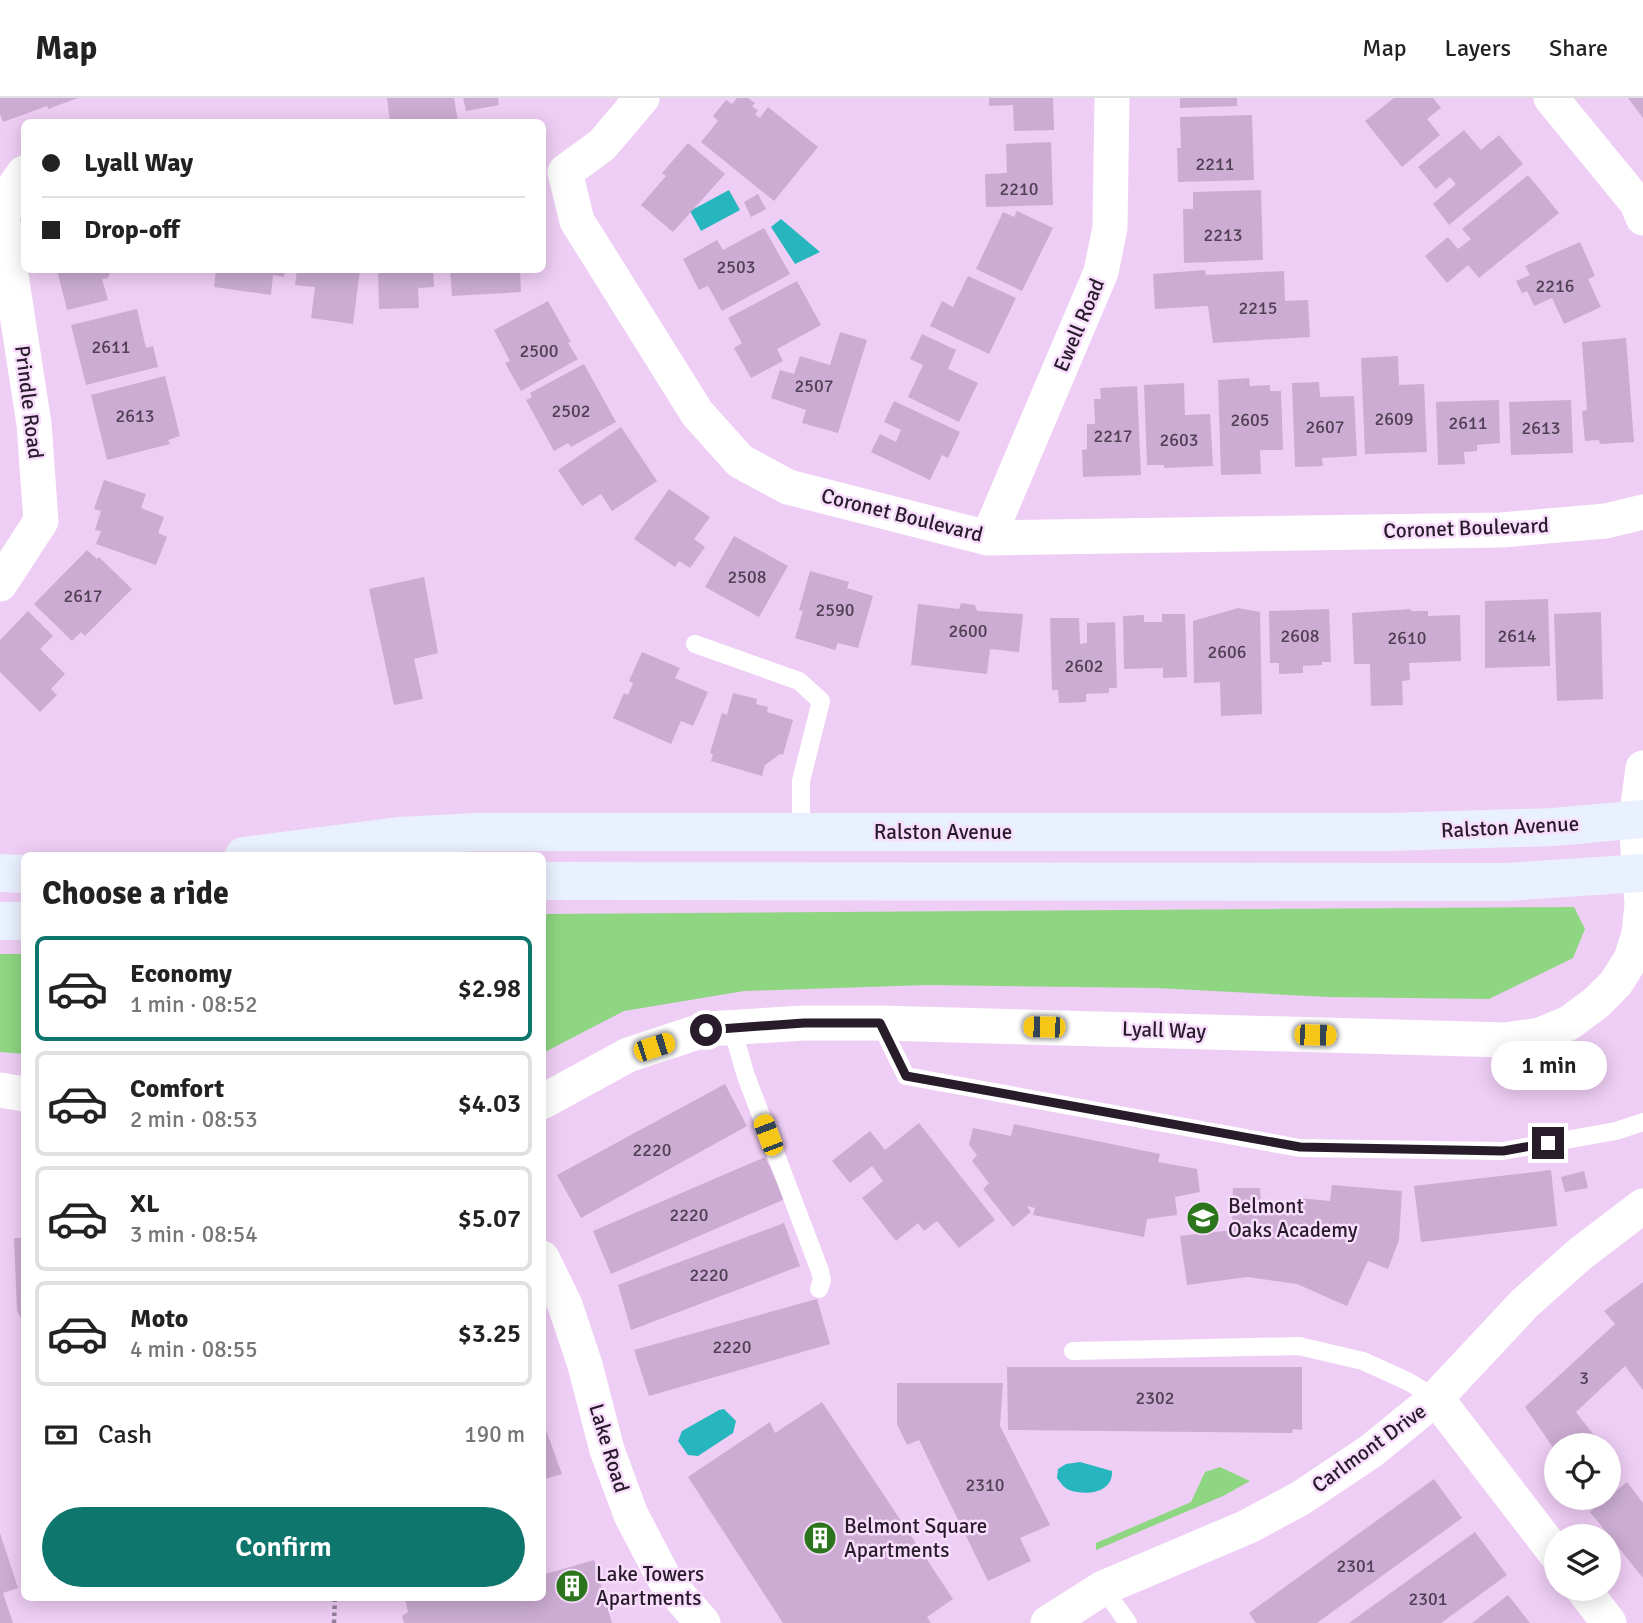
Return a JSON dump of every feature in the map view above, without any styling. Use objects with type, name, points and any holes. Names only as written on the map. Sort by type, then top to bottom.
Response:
[{"type":"main road","name":"Ralston Avenue","points":[[275,852],[399,836],[479,832],[1386,832],[1554,827],[1639,820]]},
{"type":"main road","points":[[0,873],[21,874]]},
{"type":"main road","points":[[546,881],[1506,882],[1641,873]]},
{"type":"main road","points":[[0,921],[21,921]]},
{"type":"street","name":"Coronet Boulevard","points":[[642,98],[602,145],[554,173],[577,221],[609,275],[697,413],[740,461],[788,486],[867,509],[988,538],[1502,530],[1606,521],[1643,512]]},
{"type":"street","name":"Ewell Road","points":[[988,538],[1101,272],[1110,228],[1112,98]]},
{"type":"street","points":[[1551,98],[1637,204],[1643,218]]},
{"type":"street","name":"Prindle Road","points":[[0,584],[41,521],[34,424],[2,217],[21,177]]},
{"type":"street","name":"Lyall Way","points":[[546,1100],[628,1055],[706,1030],[804,1023],[1506,1040],[1540,1035],[1569,1023],[1596,1003],[1616,982],[1631,959],[1639,933],[1641,914],[1639,820],[1643,768]]},
{"type":"street","points":[[0,1090],[21,1094]]},
{"type":"street","name":"Carlmont Drive","points":[[1048,1623],[1102,1588],[1247,1527],[1301,1497],[1371,1451],[1436,1398],[1525,1303],[1580,1254],[1643,1206]]},
{"type":"street","name":"Lake Road","points":[[546,1266],[565,1305],[585,1365],[607,1450],[631,1515],[665,1580],[703,1623]]},
{"type":"street","points":[[1436,1398],[1544,1538]]},
{"type":"street","points":[[1592,1601],[1609,1623]]},
{"type":"lane","points":[[695,644],[799,681],[821,701],[802,781],[802,832]]},
{"type":"lane","points":[[880,1023],[906,1076],[1300,1147],[1503,1151],[1616,1131],[1643,1122]]},
{"type":"lane","points":[[732,1028],[746,1076],[820,1271],[822,1280],[819,1289]]},
{"type":"lane","points":[[1073,1351],[1300,1346],[1363,1361],[1436,1398]]},
{"type":"lane","points":[[1102,1588],[1128,1623]]},
{"type":"path","points":[[334,1623],[335,1601]]},
{"type":"shaded area","points":[[729,190],[740,210],[701,231],[690,211]]},
{"type":"shaded area","points":[[781,219],[820,252],[795,264],[771,227]]},
{"type":"shaded area","points":[[1574,907],[1585,929],[1573,958],[1489,999],[1329,997],[1155,988],[928,985],[744,991],[624,1011],[546,1051],[546,914]]},
{"type":"shaded area","points":[[0,954],[21,954],[21,1054],[0,1052]]},
{"type":"shaded area","points":[[724,1409],[736,1421],[733,1433],[698,1456],[688,1455],[678,1441],[682,1431]]},
{"type":"shaded area","points":[[1080,1462],[1112,1471],[1108,1484],[1097,1491],[1083,1493],[1065,1488],[1057,1478],[1058,1469],[1066,1464]]},
{"type":"shaded area","points":[[1220,1467],[1250,1481],[1223,1496],[1096,1550],[1096,1543],[1191,1502],[1205,1472]]},
{"type":"building","points":[[0,98],[78,98],[3,122]]},
{"type":"building","points":[[387,98],[454,98],[458,119],[390,119]]},
{"type":"building","points":[[463,98],[498,98],[499,105],[466,111]]},
{"type":"building","points":[[737,98],[748,98],[755,103],[752,106],[758,111],[755,114],[760,118],[768,107],[818,147],[774,201],[701,142],[718,121],[713,116],[726,100],[732,104]]},
{"type":"building","points":[[989,98],[1053,98],[1054,130],[1014,131],[1013,105],[989,106]]},
{"type":"building","points":[[1180,98],[1237,98],[1237,106],[1180,108]]},
{"type":"building","points":[[1394,98],[1433,98],[1441,108],[1427,119],[1440,135],[1402,167],[1365,121]]},
{"type":"building","points":[[1628,98],[1643,98],[1643,118]]},
{"type":"building","points":[[1252,115],[1254,180],[1178,182],[1180,117]]},
{"type":"building","points":[[1464,130],[1481,150],[1499,135],[1523,164],[1449,225],[1433,204],[1456,184],[1450,177],[1436,189],[1418,167]]},
{"type":"building","points":[[1051,142],[1053,205],[986,207],[985,174],[1007,173],[1006,144]]},
{"type":"building","points":[[688,143],[725,174],[673,232],[641,205],[666,176],[662,173]]},
{"type":"building","points":[[1528,175],[1559,213],[1479,278],[1468,265],[1447,283],[1425,256],[1448,237],[1458,249],[1471,239],[1462,229]]},
{"type":"building","points":[[1261,190],[1263,260],[1184,263],[1183,209],[1193,209],[1193,192]]},
{"type":"building","points":[[758,194],[766,209],[751,217],[744,202]]},
{"type":"building","points":[[1017,211],[1053,228],[1022,291],[976,269],[1003,212],[1014,217]]},
{"type":"building","points":[[764,228],[790,274],[722,311],[708,286],[699,290],[683,259],[717,240],[723,250]]},
{"type":"building","points":[[1580,242],[1595,276],[1588,279],[1601,307],[1564,324],[1552,298],[1534,306],[1527,291],[1522,293],[1516,281],[1530,275],[1525,266]]},
{"type":"building","points":[[1205,270],[1206,275],[1284,271],[1285,301],[1308,300],[1310,337],[1213,343],[1208,306],[1155,309],[1153,274]]},
{"type":"building","points":[[58,273],[110,273],[108,278],[102,279],[108,300],[67,310]]},
{"type":"building","points":[[216,273],[285,273],[284,277],[273,275],[271,295],[214,287]]},
{"type":"building","points":[[297,273],[360,273],[353,324],[311,318],[315,287],[295,285]]},
{"type":"building","points":[[378,273],[433,273],[434,287],[418,288],[419,308],[379,309]]},
{"type":"building","points":[[450,273],[520,273],[521,292],[452,296]]},
{"type":"building","points":[[968,276],[1016,298],[989,354],[930,326],[942,301],[953,307]]},
{"type":"building","points":[[797,281],[821,325],[777,349],[783,361],[751,378],[734,348],[742,343],[728,318]]},
{"type":"building","points":[[548,301],[578,359],[521,391],[505,363],[510,361],[494,330]]},
{"type":"building","points":[[137,309],[146,348],[153,346],[158,367],[86,385],[71,325]]},
{"type":"building","points":[[840,332],[867,340],[838,433],[802,423],[806,410],[771,398],[780,370],[794,374],[800,356],[830,365]]},
{"type":"building","points":[[922,334],[956,350],[948,369],[978,383],[959,422],[908,397],[923,365],[910,359]]},
{"type":"building","points":[[1626,338],[1634,442],[1600,444],[1599,440],[1585,441],[1582,411],[1587,410],[1582,342]]},
{"type":"building","points":[[1398,356],[1399,385],[1424,384],[1427,452],[1365,454],[1361,358]]},
{"type":"building","points":[[584,364],[616,422],[571,447],[568,443],[554,451],[526,400],[532,397],[530,393]]},
{"type":"building","points":[[165,376],[180,436],[168,440],[170,444],[107,460],[91,395]]},
{"type":"building","points":[[1249,378],[1250,386],[1270,385],[1270,391],[1281,391],[1283,450],[1260,450],[1261,474],[1221,475],[1218,380]]},
{"type":"building","points":[[1319,382],[1320,397],[1354,396],[1357,456],[1322,458],[1323,466],[1295,467],[1292,383]]},
{"type":"building","points":[[1184,383],[1185,415],[1210,414],[1213,466],[1164,468],[1164,465],[1147,465],[1144,385]]},
{"type":"building","points":[[1137,386],[1141,475],[1083,477],[1082,450],[1087,449],[1087,424],[1095,424],[1094,399],[1101,399],[1100,388]]},
{"type":"building","points":[[1499,400],[1500,443],[1477,445],[1477,451],[1464,452],[1465,464],[1438,465],[1436,402]]},
{"type":"building","points":[[1571,400],[1573,453],[1511,455],[1509,402]]},
{"type":"building","points":[[894,401],[960,432],[948,458],[942,455],[930,480],[871,452],[880,434],[896,442],[901,430],[884,422]]},
{"type":"building","points":[[621,427],[657,481],[612,511],[601,494],[582,506],[558,470]]},
{"type":"building","points":[[104,480],[146,494],[141,508],[164,517],[158,533],[167,537],[156,565],[96,544],[101,531],[95,530],[101,511],[94,509]]},
{"type":"building","points":[[669,489],[710,517],[694,539],[705,547],[690,568],[679,561],[675,567],[634,539]]},
{"type":"building","points":[[734,536],[788,566],[759,617],[705,587]]},
{"type":"building","points":[[87,550],[97,559],[99,557],[132,589],[85,636],[81,632],[72,641],[34,604]]},
{"type":"building","points":[[810,571],[849,582],[847,588],[873,596],[858,648],[838,643],[835,650],[795,638],[803,611],[799,610]]},
{"type":"building","points":[[424,577],[438,653],[414,659],[423,699],[394,705],[369,589]]},
{"type":"building","points":[[1548,599],[1550,666],[1485,668],[1485,601]]},
{"type":"building","points":[[961,603],[975,605],[977,611],[1023,614],[1019,652],[990,649],[987,674],[911,665],[918,604],[959,609]]},
{"type":"building","points":[[1238,608],[1260,612],[1262,714],[1221,716],[1220,682],[1194,683],[1193,621]]},
{"type":"building","points":[[1329,609],[1331,662],[1303,666],[1303,673],[1279,674],[1279,663],[1270,663],[1269,611]]},
{"type":"building","points":[[1411,609],[1428,611],[1428,616],[1460,615],[1461,661],[1409,663],[1410,680],[1402,681],[1403,705],[1371,706],[1370,664],[1354,664],[1352,613]]},
{"type":"building","points":[[28,611],[53,636],[40,649],[65,674],[51,689],[57,695],[40,712],[0,672],[0,640]]},
{"type":"building","points":[[1601,612],[1603,699],[1557,701],[1554,614]]},
{"type":"building","points":[[1162,614],[1185,614],[1187,677],[1163,678],[1163,668],[1124,669],[1123,616],[1144,615],[1144,622],[1162,622]]},
{"type":"building","points":[[1050,618],[1079,618],[1080,644],[1087,643],[1087,623],[1115,622],[1117,688],[1109,688],[1109,693],[1086,694],[1086,702],[1059,703],[1058,690],[1052,690]]},
{"type":"building","points":[[642,652],[680,668],[675,678],[708,692],[693,726],[681,721],[671,744],[613,718],[624,693],[628,695],[633,683],[629,681]]},
{"type":"building","points":[[733,693],[757,699],[756,704],[768,707],[767,712],[793,720],[783,755],[780,754],[765,765],[762,776],[711,761],[713,754],[710,753],[722,713],[727,715]]},
{"type":"building","points":[[725,1084],[747,1126],[581,1218],[557,1175]]},
{"type":"building","points":[[919,1123],[995,1220],[959,1248],[937,1221],[924,1231],[918,1223],[896,1241],[862,1198],[883,1181],[872,1166],[850,1183],[832,1161],[870,1131],[885,1150]]},
{"type":"building","points":[[1014,1124],[1160,1154],[1158,1162],[1197,1169],[1200,1192],[1175,1197],[1177,1215],[1147,1219],[1144,1237],[1033,1215],[1035,1208],[1027,1206],[1031,1212],[1013,1227],[983,1189],[989,1183],[972,1161],[977,1155],[969,1145],[973,1128],[1011,1136]]},
{"type":"building","points":[[765,1157],[785,1199],[611,1274],[593,1231]]},
{"type":"building","points":[[1551,1170],[1557,1226],[1421,1242],[1414,1186]]},
{"type":"building","points":[[1584,1171],[1588,1188],[1565,1192],[1561,1177]]},
{"type":"building","points":[[1332,1185],[1402,1191],[1399,1240],[1388,1269],[1368,1261],[1347,1306],[1297,1284],[1247,1277],[1187,1285],[1180,1236],[1232,1230],[1233,1188],[1260,1188],[1261,1204],[1298,1208],[1299,1198],[1330,1201]]},
{"type":"building","points":[[784,1223],[800,1266],[631,1330],[618,1285]]},
{"type":"building","points":[[14,1238],[21,1238],[21,1318],[17,1311]]},
{"type":"building","points":[[1643,1282],[1643,1390],[1625,1366],[1576,1412],[1592,1433],[1544,1435],[1525,1407],[1615,1324],[1604,1311]]},
{"type":"building","points":[[817,1299],[830,1344],[649,1396],[634,1350]]},
{"type":"building","points":[[1007,1367],[1302,1367],[1302,1430],[1293,1429],[1292,1433],[1008,1430]]},
{"type":"building","points":[[897,1383],[1003,1383],[1000,1426],[1050,1525],[1020,1538],[1031,1561],[988,1581],[919,1440],[907,1445],[897,1424]]},
{"type":"building","name":"Belmont Square Apartments","points":[[822,1402],[953,1599],[927,1617],[931,1623],[783,1623],[688,1477],[770,1422],[775,1433]]},
{"type":"building","points":[[546,1430],[562,1474],[546,1479]]},
{"type":"building","points":[[1434,1479],[1462,1518],[1317,1623],[1256,1623],[1249,1613]]},
{"type":"building","points":[[1627,1482],[1643,1503],[1643,1578],[1621,1551],[1621,1524],[1600,1524],[1590,1512],[1621,1510],[1621,1487]]},
{"type":"building","points":[[1475,1532],[1507,1575],[1441,1623],[1349,1623]]},
{"type":"building","points":[[0,1533],[18,1588],[3,1593],[13,1623],[0,1623]]},
{"type":"building","name":"Lake Towers Apartments","points":[[594,1560],[612,1623],[404,1623],[402,1616],[408,1612],[406,1601],[546,1601],[546,1574]]},
{"type":"building","points":[[1508,1595],[1530,1623],[1472,1623]]},
{"type":"place","name":"Belmont Oaks Academy","points":[[1203,1218]]},
{"type":"place","name":"Belmont Square Apartments","points":[[820,1538]]},
{"type":"place","name":"Lake Towers Apartments","points":[[572,1586]]},
{"type":"route","points":[[706,1030],[804,1023],[880,1023],[906,1076],[1300,1147],[1503,1151],[1548,1143]]}]
